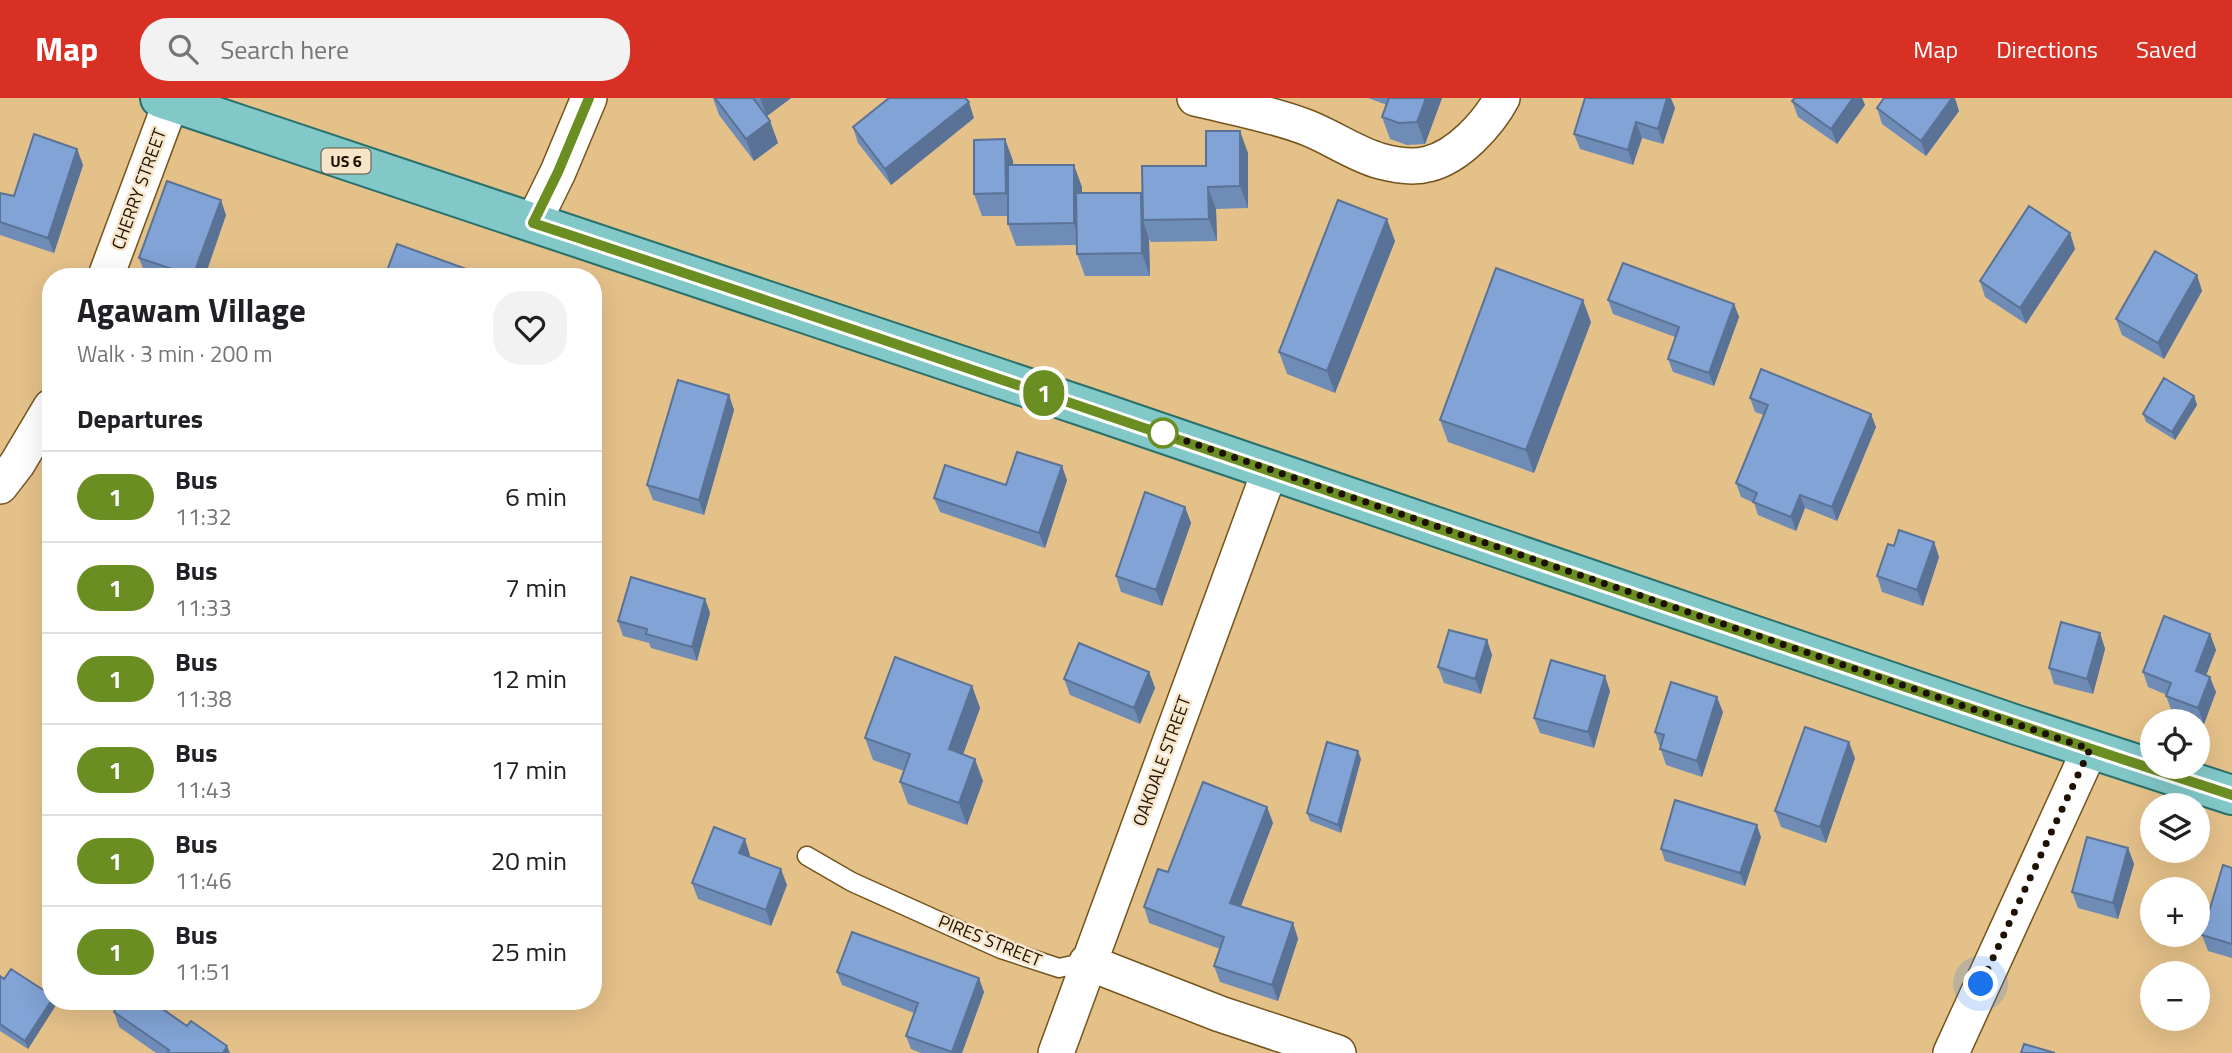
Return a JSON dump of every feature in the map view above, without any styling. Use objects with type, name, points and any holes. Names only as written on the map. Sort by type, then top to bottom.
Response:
[{"type":"main road","name":"US 6","points":[[165,100],[2232,795]]},
{"type":"street","points":[[533,223],[589,98]]},
{"type":"street","points":[[1195,98],[1308,128],[1381,162],[1413,166],[1441,159],[1459,147],[1484,123],[1502,98]]},
{"type":"street","name":"CHERRY STREET","points":[[109,268],[165,100]]},
{"type":"street","points":[[0,486],[17,464],[42,422]]},
{"type":"street","name":"OAKDALE STREET","points":[[1056,1053],[1087,962],[1270,470]]},
{"type":"street","points":[[1951,1053],[2090,749]]},
{"type":"street","name":"PIRES STREET","points":[[1087,962],[1220,1014],[1338,1053]]},
{"type":"lane","name":"PIRES STREET","points":[[807,856],[852,882],[1001,950],[1059,968],[1087,962]]},
{"type":"building","points":[[715,98],[753,98],[770,121],[746,139]]},
{"type":"building","points":[[889,98],[965,98],[969,102],[885,169],[853,127]]},
{"type":"building","points":[[1389,98],[1426,98],[1417,122],[1399,123],[1382,117]]},
{"type":"building","points":[[1585,98],[1667,98],[1658,129],[1636,122],[1628,150],[1574,134]]},
{"type":"building","points":[[1795,98],[1853,98],[1831,129],[1792,101]]},
{"type":"building","points":[[1884,98],[1952,98],[1921,141],[1877,108]]},
{"type":"building","points":[[1206,131],[1240,131],[1240,186],[1208,187],[1209,219],[1143,220],[1142,166],[1206,166]]},
{"type":"building","points":[[34,134],[77,149],[48,238],[0,222],[0,193],[14,196]]},
{"type":"building","points":[[1005,139],[1006,193],[974,194],[974,140]]},
{"type":"building","points":[[1008,165],[1074,165],[1074,223],[1008,224]]},
{"type":"building","points":[[167,181],[221,200],[196,268],[169,268],[139,258]]},
{"type":"building","points":[[1076,193],[1141,193],[1142,253],[1077,254]]},
{"type":"building","points":[[1338,200],[1387,219],[1327,371],[1279,352]]},
{"type":"building","points":[[2029,206],[2070,233],[2020,308],[1980,281]]},
{"type":"building","points":[[397,244],[464,268],[388,268]]},
{"type":"building","points":[[2155,251],[2197,275],[2158,343],[2116,319]]},
{"type":"building","points":[[1623,263],[1734,304],[1709,373],[1668,359],[1679,327],[1608,300]]},
{"type":"building","points":[[1496,268],[1583,300],[1526,450],[1440,420]]},
{"type":"building","points":[[1761,369],[1871,414],[1832,507],[1800,495],[1791,517],[1753,502],[1757,493],[1736,483],[1768,405],[1750,398]]},
{"type":"building","points":[[2164,378],[2194,396],[2172,432],[2143,414]]},
{"type":"building","points":[[678,380],[729,395],[699,500],[647,485]]},
{"type":"building","points":[[1017,452],[1062,466],[1039,533],[934,498],[945,465],[1006,485]]},
{"type":"building","points":[[1145,492],[1185,507],[1156,590],[1116,576]]},
{"type":"building","points":[[1899,530],[1934,542],[1917,590],[1877,576],[1888,544],[1894,546]]},
{"type":"building","points":[[631,577],[705,599],[692,647],[646,634],[647,629],[618,621]]},
{"type":"building","points":[[2164,616],[2210,634],[2196,671],[2210,677],[2198,708],[2166,696],[2171,683],[2143,672]]},
{"type":"building","points":[[2061,622],[2100,633],[2087,679],[2049,668]]},
{"type":"building","points":[[1449,630],[1487,640],[1475,679],[1438,667]]},
{"type":"building","points":[[1079,643],[1149,672],[1134,708],[1064,679]]},
{"type":"building","points":[[895,657],[972,686],[949,749],[975,759],[959,803],[900,782],[910,754],[865,738]]},
{"type":"building","points":[[1551,660],[1605,676],[1588,732],[1534,718]]},
{"type":"building","points":[[1671,682],[1717,697],[1697,761],[1660,749],[1664,735],[1655,732]]},
{"type":"building","points":[[1805,727],[1849,742],[1820,827],[1775,811]]},
{"type":"building","points":[[1327,742],[1358,751],[1338,825],[1307,813]]},
{"type":"building","points":[[1203,782],[1267,807],[1230,903],[1293,923],[1272,985],[1214,966],[1224,937],[1144,907],[1158,869],[1168,872]]},
{"type":"building","points":[[1675,800],[1757,825],[1740,873],[1661,849]]},
{"type":"building","points":[[714,827],[745,839],[739,853],[781,869],[766,910],[692,883]]},
{"type":"building","points":[[2087,837],[2128,848],[2113,903],[2072,892]]},
{"type":"building","points":[[2223,865],[2232,868],[2232,944],[2210,937],[2210,908]]},
{"type":"building","points":[[852,932],[979,978],[952,1052],[906,1036],[918,1003],[837,972]]},
{"type":"building","points":[[11,969],[42,989],[42,1010],[45,1010],[25,1041],[0,1024],[0,976],[4,979]]},
{"type":"building","points":[[164,1010],[187,1026],[191,1021],[227,1046],[223,1053],[167,1053],[169,1050],[114,1012]]},
{"type":"building","points":[[2024,1044],[2055,1053],[2021,1053]]},
{"type":"bus line","name":"1","points":[[589,98],[533,223],[2232,795]]},
{"type":"route","points":[[1163,433],[2090,749],[1981,984]]}]
